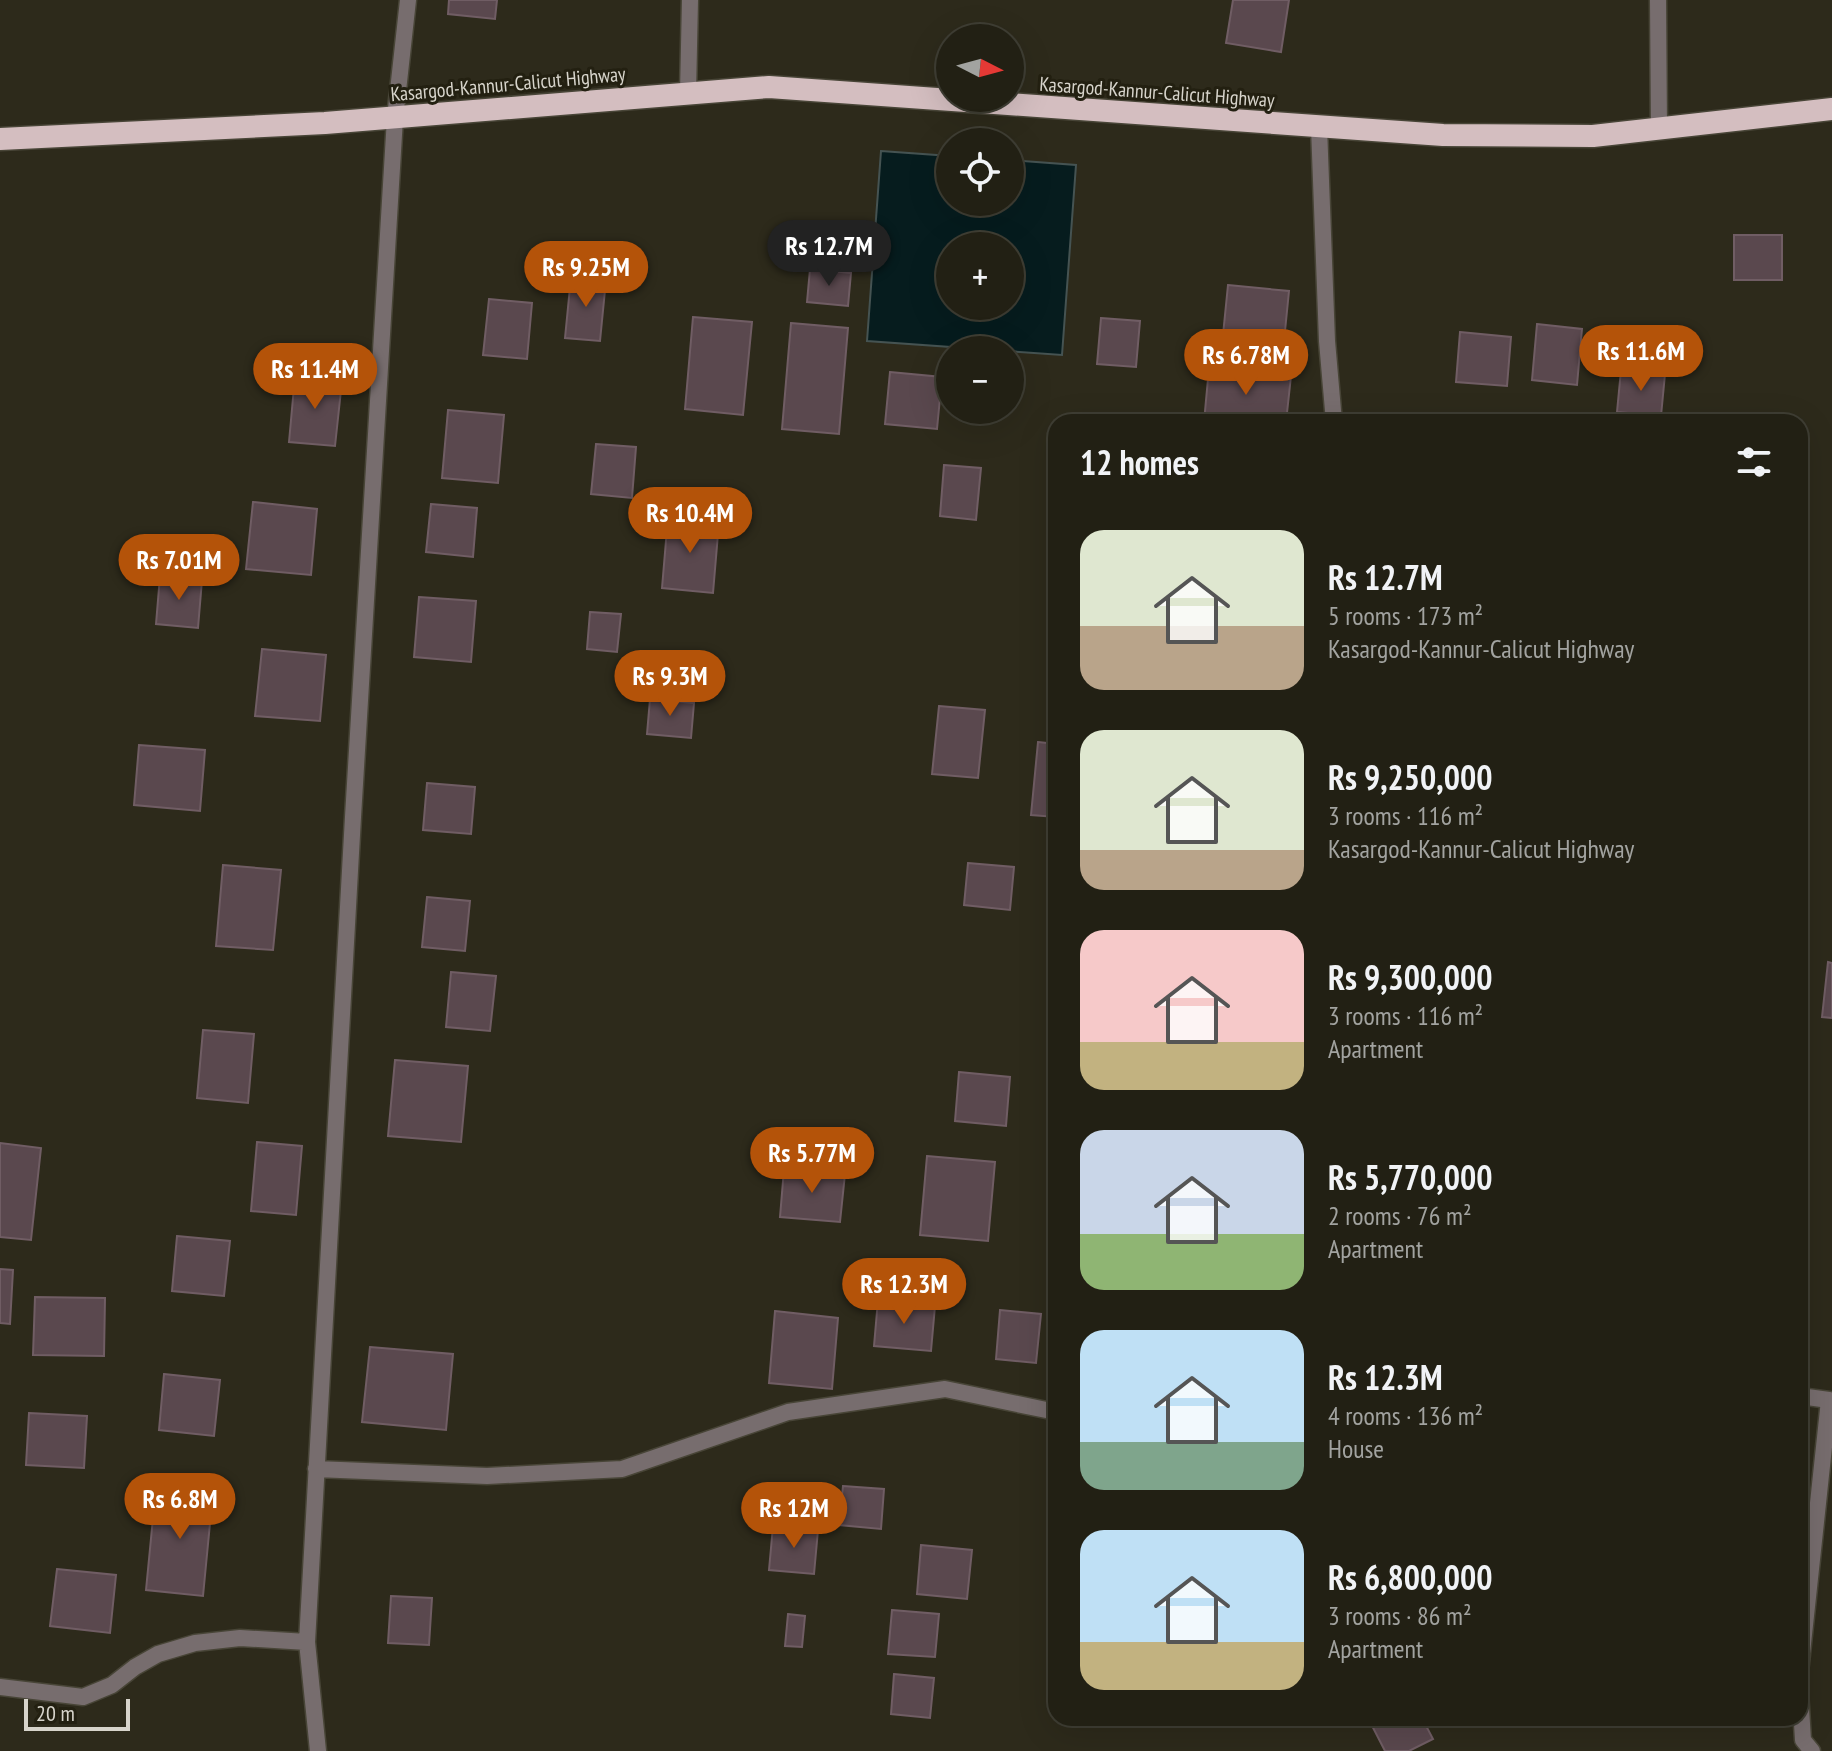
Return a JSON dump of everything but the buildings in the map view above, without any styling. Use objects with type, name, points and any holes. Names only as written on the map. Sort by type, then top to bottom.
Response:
[{"type":"highway","name":"Kasargod-Kannur-Calicut Highway","points":[[0,139],[395,118],[769,87],[1443,135],[1593,136],[1832,109]]},
{"type":"street","points":[[318,1751],[307,1642],[395,118],[408,0]]},
{"type":"street","points":[[688,93],[690,0]]},
{"type":"street","points":[[1658,0],[1659,129]]},
{"type":"street","points":[[1319,127],[1327,341],[1333,414]]},
{"type":"street","points":[[316,1469],[487,1476],[622,1469],[788,1412],[945,1389],[1048,1410]]},
{"type":"street","points":[[1808,1397],[1830,1400],[1808,1599]]},
{"type":"street","points":[[0,1687],[83,1697],[112,1685],[158,1654],[195,1643],[240,1638],[307,1642]]},
{"type":"street","points":[[1802,1726],[1803,1740],[1812,1751]]},
{"type":"water","points":[[881,151],[936,155],[936,216],[1024,216],[1024,161],[1076,165],[1062,355],[1024,352],[1024,336],[936,336],[936,346],[867,341]]}]
